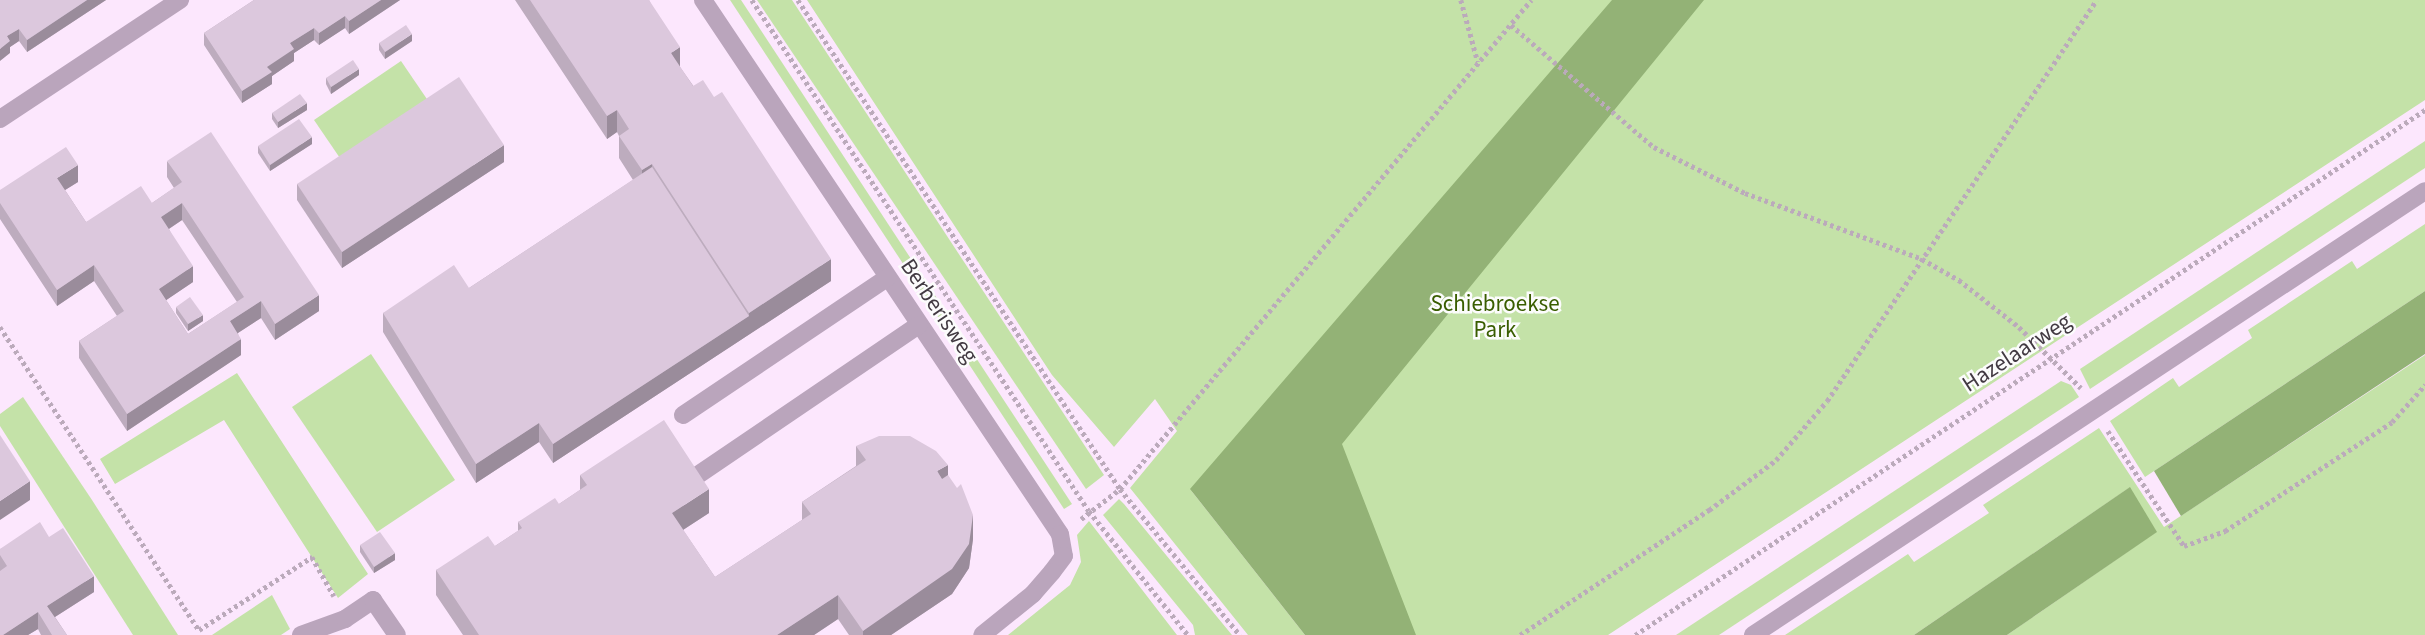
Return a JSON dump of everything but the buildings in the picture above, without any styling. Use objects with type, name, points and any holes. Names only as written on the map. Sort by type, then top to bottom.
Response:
[{"type":"street","points":[[0,120],[180,0]]},
{"type":"street","name":"Berberisweg","points":[[703,0],[1060,534],[1064,556],[1052,572],[1033,594],[982,635]]},
{"type":"street","points":[[1753,635],[2425,191]]},
{"type":"street","points":[[683,415],[887,278]]},
{"type":"street","points":[[692,479],[919,325]]},
{"type":"street","points":[[301,635],[345,619],[373,600],[397,635]]},
{"type":"path","name":"Berberisweg","points":[[752,0],[1089,511],[1188,635]]},
{"type":"path","points":[[798,0],[1120,489],[1240,635]]},
{"type":"path","points":[[1461,0],[1478,63]]},
{"type":"path","points":[[1089,511],[1120,489],[1531,0]]},
{"type":"path","points":[[1520,635],[1709,510],[1776,460],[1827,401],[2096,0]]},
{"type":"path","points":[[1511,25],[1654,147],[1745,192],[1923,259],[1959,280],[2019,327],[2051,361],[2077,382],[2184,546],[2225,531],[2392,422],[2425,385]]},
{"type":"path","name":"Hazelaarweg","points":[[1635,635],[2425,110]]},
{"type":"path","points":[[0,327],[200,630],[312,557],[345,619]]},
{"type":"green space","points":[[730,0],[741,0],[1072,504],[1064,509]]},
{"type":"green space","points":[[757,0],[792,0],[1104,475],[1086,489]]},
{"type":"green space","name":"Schiebroekse Park","points":[[807,0],[2425,0],[2425,100],[1608,635],[1323,635],[1190,489],[1305,635],[1248,635],[1130,488],[1177,431],[1155,399],[1114,447],[1052,375]]},
{"type":"green space","points":[[401,61],[431,105],[344,164],[314,120]]},
{"type":"green space","points":[[2425,141],[2425,168],[2090,389],[2080,369]]},
{"type":"green space","points":[[2425,224],[2425,291],[2145,477],[2110,421],[2173,378],[2179,387],[2252,338],[2248,330],[2352,261],[2357,269]]},
{"type":"green space","points":[[371,354],[455,480],[377,532],[292,407]]},
{"type":"green space","points":[[2425,355],[2425,635],[2007,635],[2156,532],[2129,488],[1914,635],[1785,635],[1908,554],[1914,562],[1989,513],[1983,505],[2099,428],[2164,527]]},
{"type":"green space","points":[[237,373],[368,574],[338,598],[224,420],[115,484],[100,459]]},
{"type":"green space","points":[[2061,381],[2071,385],[2079,397],[1719,635],[1676,635]]},
{"type":"green space","points":[[23,397],[178,635],[133,635],[0,426],[0,414]]},
{"type":"green space","points":[[1119,499],[1232,635],[1195,635],[1193,625],[1103,515]]},
{"type":"green space","points":[[1089,521],[1177,635],[1008,635],[1070,585],[1081,562],[1077,535]]},
{"type":"green space","points":[[272,595],[290,629],[281,635],[212,635]]},
{"type":"shaded area","points":[[1612,0],[1704,0],[1342,444],[1416,635],[1305,635],[1190,489]]},
{"type":"shaded area","points":[[2425,291],[2425,354],[2181,516],[2154,471]]},
{"type":"shaded area","points":[[2130,487],[2157,532],[2007,635],[1914,635]]}]
